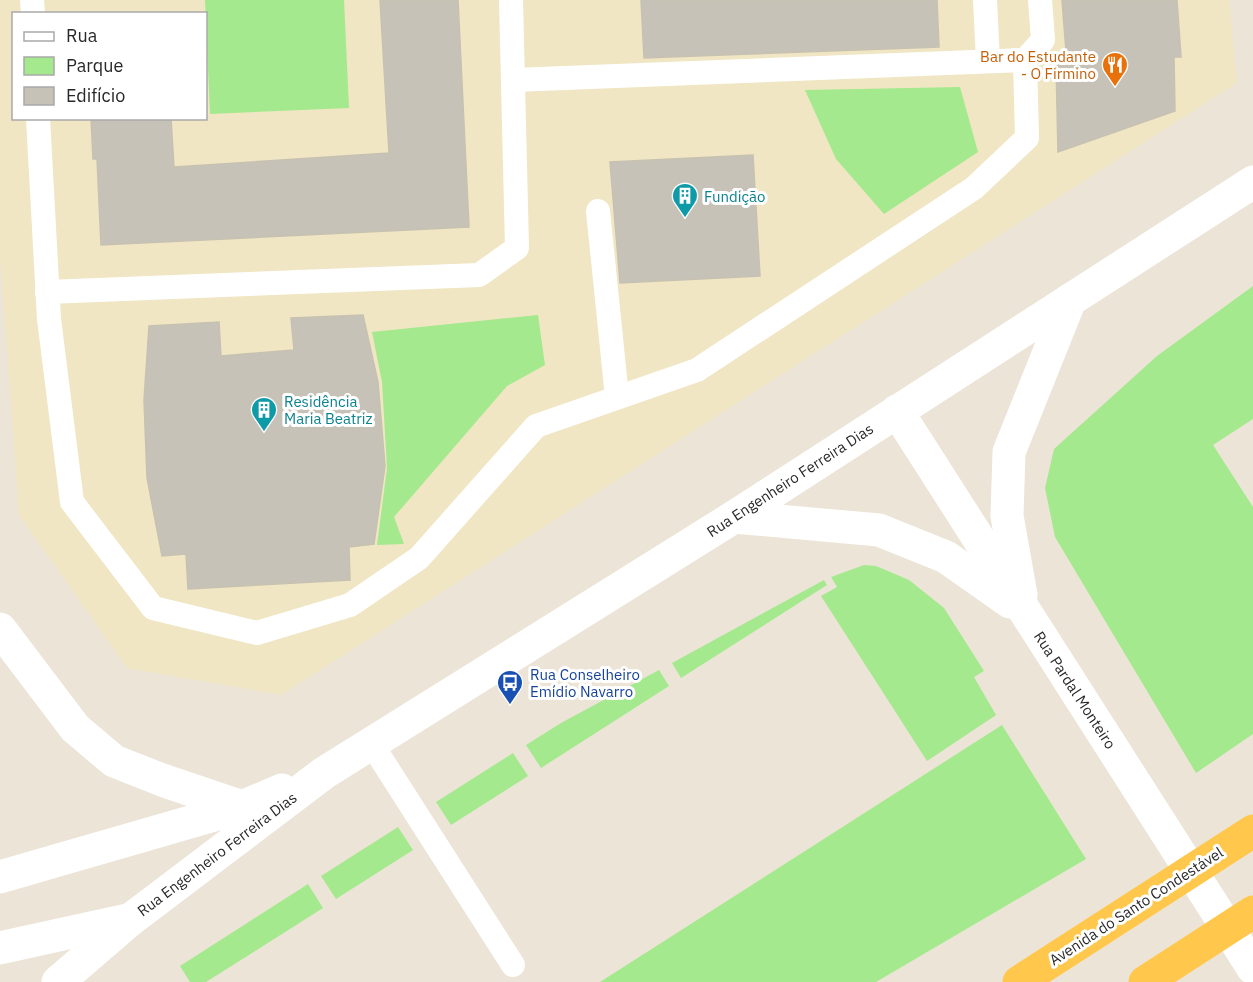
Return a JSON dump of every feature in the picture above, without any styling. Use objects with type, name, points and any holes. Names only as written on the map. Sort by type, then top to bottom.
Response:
[{"type":"highway","name":"Avenida do Santo Condestável","points":[[1019,982],[1253,831]]},
{"type":"highway","points":[[1145,982],[1253,912]]},
{"type":"street","name":"Rua Engenheiro Ferreira Dias","points":[[0,948],[130,920],[324,772],[734,517],[1253,182]]},
{"type":"street","points":[[1024,612],[1006,516],[1009,452],[1070,300]]},
{"type":"street","name":"Rua Pardal Monteiro","points":[[897,411],[1253,968]]},
{"type":"street","points":[[734,517],[879,530],[946,557],[1024,612]]},
{"type":"street","points":[[0,629],[75,728],[114,761],[242,807]]},
{"type":"street","name":"Rua Engenheiro Ferreira Dias","points":[[0,877],[242,807],[324,772]]},
{"type":"street","points":[[58,982],[130,920]]},
{"type":"lane","points":[[47,292],[480,275],[518,248],[511,0]]},
{"type":"lane","points":[[985,0],[988,61]]},
{"type":"lane","points":[[38,120],[49,319],[72,502],[153,608],[257,633],[350,605],[419,558],[536,426],[698,370],[974,188],[1027,138],[1025,60],[1042,40],[1040,0]]},
{"type":"lane","points":[[513,80],[1025,60]]},
{"type":"lane","points":[[598,211],[617,397]]},
{"type":"lane","points":[[371,742],[513,965]]},
{"type":"shaded area","points":[[0,0],[1229,0],[1237,83],[281,695],[127,668],[19,515],[0,254]]},
{"type":"green space","points":[[205,0],[344,0],[349,108],[210,114]]},
{"type":"green space","points":[[960,87],[978,152],[884,214],[836,159],[805,90]]},
{"type":"green space","points":[[1253,286],[1253,419],[1213,445],[1253,507],[1253,734],[1196,773],[1055,537],[1045,488],[1054,449],[1157,356]]},
{"type":"green space","points":[[538,315],[545,365],[507,386],[394,517],[404,544],[377,545],[387,468],[382,382],[372,332]]},
{"type":"green space","points":[[864,565],[876,566],[909,580],[944,608],[984,671],[974,677],[996,715],[927,761],[821,596],[837,587],[831,577]]},
{"type":"green space","points":[[824,580],[827,585],[681,678],[672,663]]},
{"type":"green space","points":[[659,670],[669,686],[541,768],[526,745],[561,723]]},
{"type":"green space","points":[[1002,725],[1086,859],[876,982],[600,982]]},
{"type":"green space","points":[[513,753],[528,776],[451,825],[436,802]]},
{"type":"green space","points":[[398,827],[413,850],[336,899],[321,876]]},
{"type":"green space","points":[[308,884],[323,908],[206,982],[190,982],[180,966]]},
{"type":"building","points":[[380,0],[458,0],[469,227],[101,245],[97,159],[93,159],[91,120],[171,120],[174,167],[389,153]]},
{"type":"building","points":[[641,0],[937,0],[939,47],[644,58]]},
{"type":"building","points":[[1062,0],[1177,0],[1181,57],[1174,57],[1175,111],[1058,152],[1056,64],[1067,64]]},
{"type":"building","name":"Fundição","points":[[753,155],[760,276],[620,283],[610,162]]},
{"type":"building","name":"Residência Maria Beatriz","points":[[363,315],[378,382],[385,466],[374,544],[349,547],[350,580],[188,589],[186,554],[162,556],[147,478],[144,400],[149,326],[219,322],[221,356],[294,350],[291,318]]},
{"type":"place","name":"Bar do Estudante - O Firmino","points":[[1115,88]]},
{"type":"place","name":"Fundição","points":[[685,219]]},
{"type":"place","name":"Residência Maria Beatriz","points":[[264,433]]},
{"type":"place","name":"Rua Conselheiro Emídio Navarro","points":[[510,706]]}]
